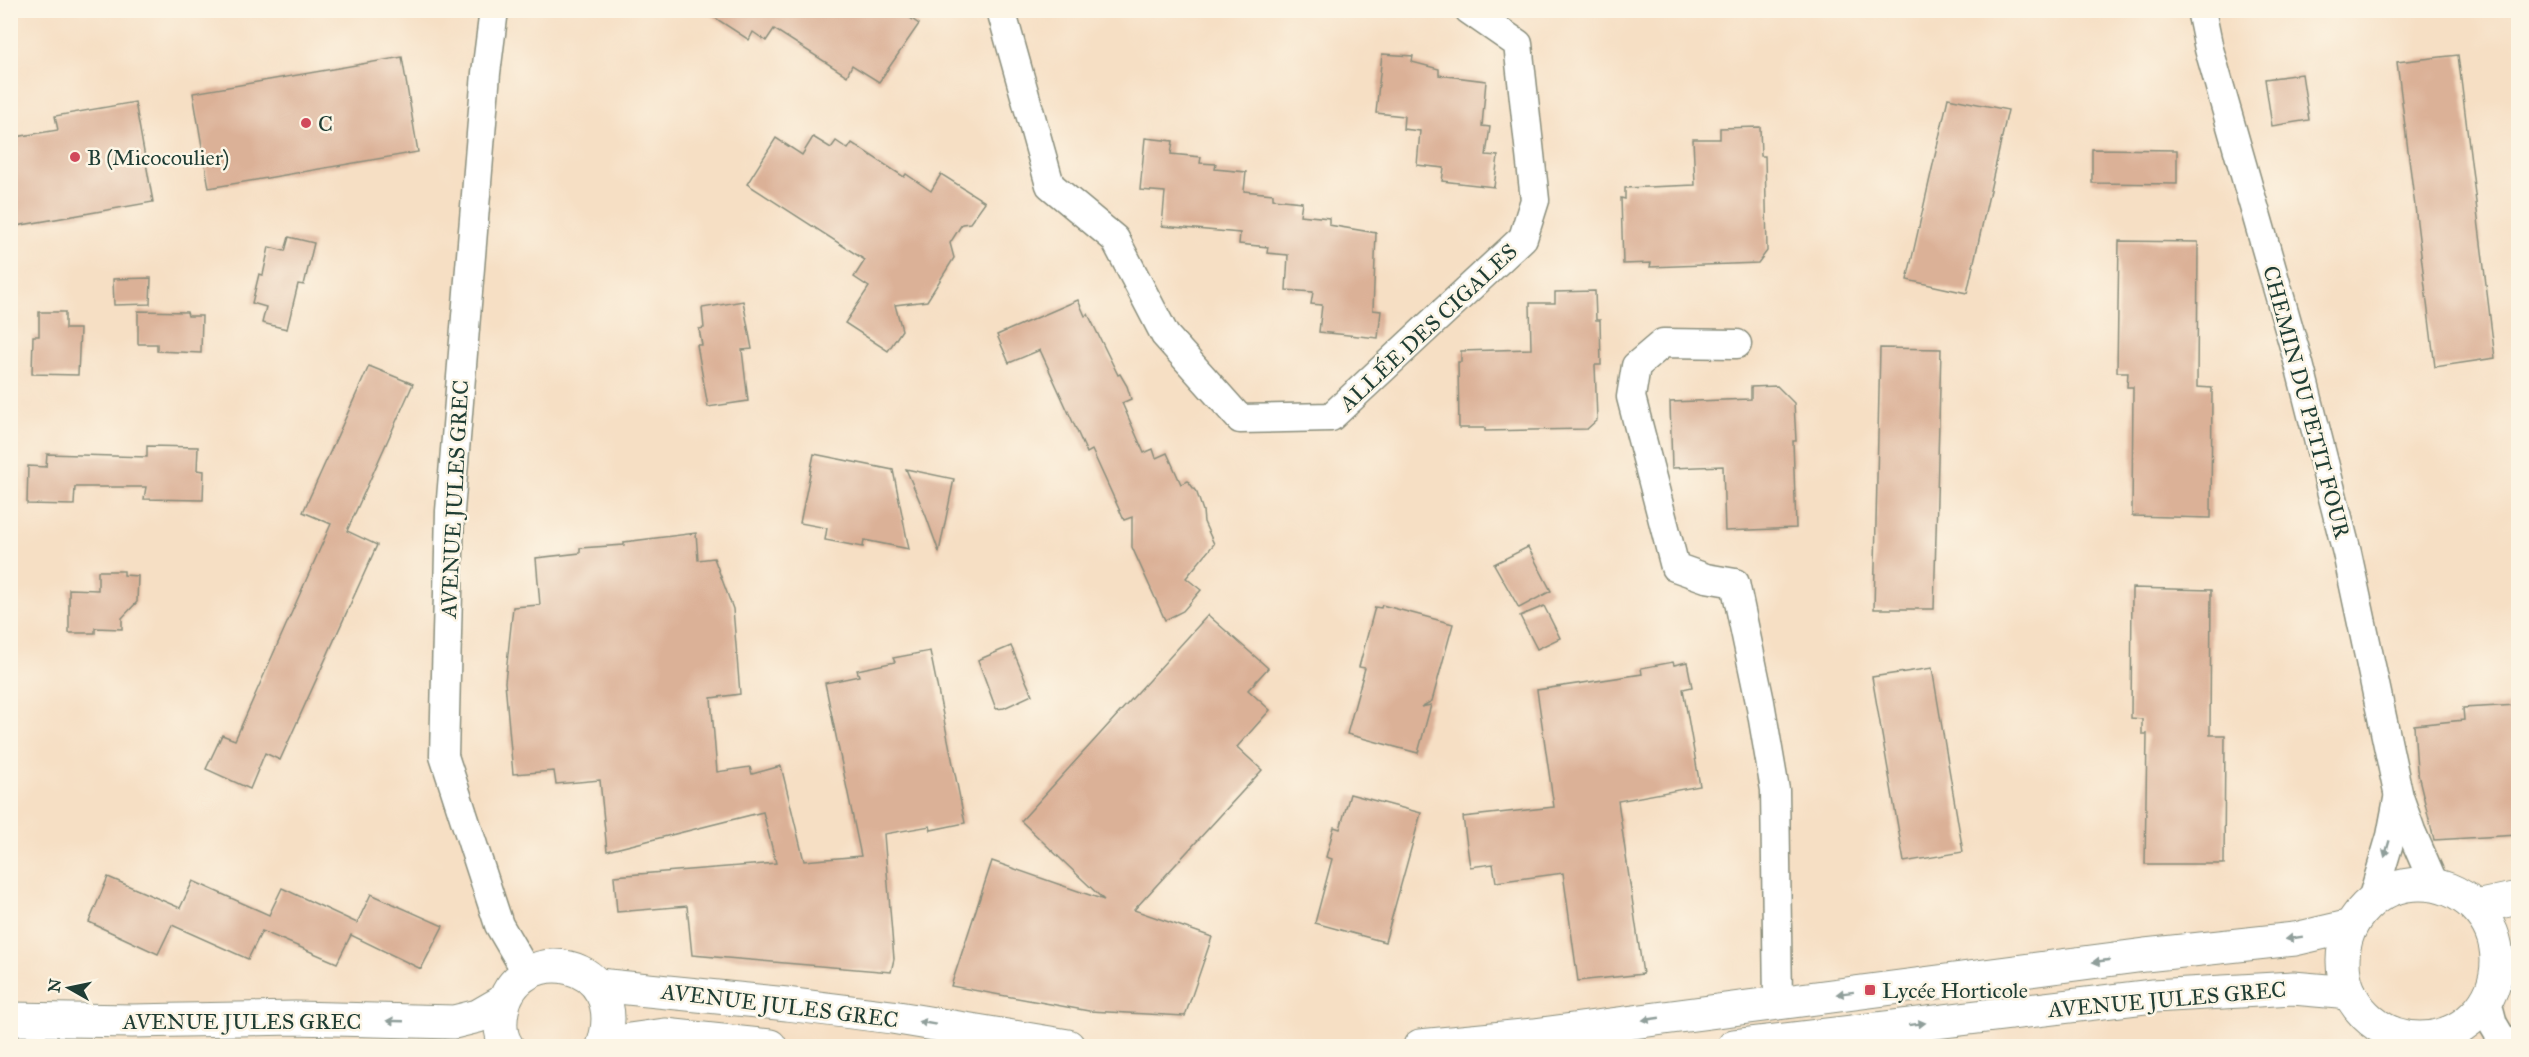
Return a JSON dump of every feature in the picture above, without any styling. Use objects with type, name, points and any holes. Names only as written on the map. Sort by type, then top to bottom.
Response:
[{"type":"street","name":"AVENUE JULES GREC","points":[[494,10],[484,85],[450,512],[444,756],[499,925],[527,973]]},
{"type":"street","name":"ALLÉE DES CIGALES","points":[[1001,10],[1050,184],[1115,239],[1165,335],[1240,419],[1331,417],[1523,238],[1535,200],[1518,44],[1469,10]]},
{"type":"street","name":"CHEMIN DU PETIT FOUR","points":[[2201,10],[2209,49],[2299,364],[2347,553],[2399,797],[2410,831],[2433,884]]},
{"type":"street","points":[[1737,344],[1663,343],[1636,366],[1631,397],[1675,567],[1706,578],[1735,583],[1760,702],[1775,790],[1778,1002]]},
{"type":"street","name":"CHEMIN DU PETIT FOUR","points":[[2372,900],[2391,836],[2399,797]]},
{"type":"street","points":[[2500,980],[2473,1018],[2455,1030],[2444,1042],[2411,1038],[2389,1032],[2373,1022],[2360,1009],[2350,993],[2344,971],[2344,948],[2351,926],[2360,912],[2372,900],[2391,889],[2411,884],[2433,884],[2450,889],[2476,907],[2490,927],[2497,951],[2500,980],[2493,1024],[2505,1047]]},
{"type":"street","points":[[2476,907],[2518,898]]},
{"type":"street","name":"AVENUE JULES GREC","points":[[1420,1047],[1534,1035],[2145,955],[2295,939],[2351,926]]},
{"type":"street","points":[[507,1047],[500,1021],[504,1001],[513,985],[527,973],[546,966],[565,966],[583,973],[598,985],[608,1005],[610,1027],[603,1047]]},
{"type":"street","name":"AVENUE JULES GREC","points":[[598,985],[892,1017],[1068,1047]]},
{"type":"street","name":"AVENUE JULES GREC","points":[[1734,1047],[2153,996],[2293,988],[2350,993]]},
{"type":"street","name":"AVENUE JULES GREC","points":[[10,1019],[132,1021],[295,1018],[454,1022],[478,1016],[504,1001]]},
{"type":"street","name":"AVENUE JULES GREC","points":[[608,1047],[629,1040],[665,1035],[770,1047]]},
{"type":"building","points":[[703,10],[898,10],[919,24],[879,82],[852,65],[847,76],[774,29],[766,41],[753,32],[749,40]]},
{"type":"building","points":[[1382,54],[1413,56],[1412,62],[1439,69],[1439,75],[1486,81],[1482,126],[1490,127],[1486,155],[1498,156],[1494,187],[1442,181],[1444,168],[1417,165],[1420,131],[1403,129],[1404,116],[1376,113]]},
{"type":"building","points":[[2458,55],[2495,358],[2435,367],[2397,62]]},
{"type":"building","name":"C","points":[[402,57],[418,152],[209,188],[193,93]]},
{"type":"building","points":[[2302,74],[2309,120],[2272,126],[2265,79]]},
{"type":"building","points":[[1948,98],[2008,110],[1967,293],[1907,280]]},
{"type":"building","name":"B (Micocoulier)","points":[[135,102],[153,202],[10,227],[10,138],[58,130],[55,116]]},
{"type":"building","points":[[1760,127],[1761,156],[1765,156],[1767,251],[1758,263],[1650,267],[1651,263],[1623,264],[1621,198],[1625,199],[1625,188],[1695,185],[1693,139],[1720,139],[1720,128]]},
{"type":"building","points":[[813,137],[831,148],[836,141],[848,149],[852,143],[904,177],[906,174],[931,191],[941,174],[985,202],[970,223],[962,224],[950,243],[954,258],[927,301],[895,305],[902,330],[888,351],[845,323],[869,287],[854,277],[865,260],[747,184],[776,138],[802,155]]},
{"type":"building","points":[[1145,138],[1173,141],[1171,154],[1201,157],[1200,163],[1216,164],[1215,169],[1246,172],[1244,191],[1273,194],[1273,199],[1302,202],[1300,215],[1329,218],[1329,225],[1376,233],[1373,310],[1381,311],[1378,338],[1319,332],[1322,305],[1311,304],[1313,292],[1286,290],[1288,255],[1267,253],[1268,247],[1239,244],[1240,233],[1162,226],[1165,192],[1140,190]]},
{"type":"building","points":[[2092,149],[2177,150],[2177,184],[2092,183]]},
{"type":"building","points":[[289,237],[314,243],[304,285],[298,284],[287,329],[262,323],[266,307],[252,303],[259,274],[263,275],[269,247],[285,251]]},
{"type":"building","points":[[2119,241],[2198,242],[2197,387],[2212,388],[2211,518],[2132,516],[2133,387],[2127,387],[2128,372],[2117,372]]},
{"type":"building","points":[[151,278],[150,304],[114,305],[113,279]]},
{"type":"building","points":[[1595,291],[1596,320],[1600,320],[1601,365],[1595,365],[1597,420],[1587,429],[1485,431],[1485,428],[1459,428],[1458,362],[1461,362],[1461,351],[1531,349],[1530,303],[1555,303],[1555,292]]},
{"type":"building","points":[[1078,300],[1085,316],[1088,314],[1118,375],[1120,374],[1127,386],[1131,399],[1122,403],[1144,453],[1153,449],[1156,458],[1167,453],[1181,484],[1188,481],[1197,493],[1204,522],[1214,544],[1186,578],[1201,590],[1183,611],[1165,620],[1132,547],[1132,517],[1124,520],[1092,450],[1087,453],[1040,350],[1009,363],[997,335]]},
{"type":"building","points":[[743,301],[752,349],[742,350],[748,401],[708,407],[697,345],[702,345],[699,329],[704,328],[702,308]]},
{"type":"building","points":[[138,311],[187,312],[188,316],[202,316],[201,353],[157,351],[157,344],[138,344]]},
{"type":"building","points":[[39,312],[65,312],[65,329],[80,329],[78,375],[32,374],[33,336],[39,336]]},
{"type":"building","points":[[1880,348],[1941,349],[1934,609],[1874,609]]},
{"type":"building","points":[[369,366],[413,384],[347,531],[377,545],[280,760],[265,753],[250,789],[206,769],[222,735],[235,740],[331,524],[303,512]]},
{"type":"building","points":[[1777,386],[1794,403],[1796,528],[1725,531],[1723,466],[1672,468],[1670,402],[1751,399],[1751,387]]},
{"type":"building","points":[[147,446],[198,447],[197,470],[204,471],[203,500],[144,499],[146,487],[75,487],[74,505],[27,504],[28,466],[46,467],[47,454],[147,457]]},
{"type":"building","points":[[814,454],[893,470],[909,549],[864,540],[863,547],[825,540],[827,528],[800,523]]},
{"type":"building","points":[[906,469],[954,479],[939,552],[926,516]]},
{"type":"building","points":[[696,533],[698,560],[714,558],[733,609],[740,694],[711,698],[717,772],[750,767],[752,774],[781,766],[804,861],[861,856],[825,683],[859,676],[857,670],[895,662],[893,658],[930,651],[965,823],[931,830],[930,826],[884,834],[894,959],[891,972],[692,955],[687,906],[617,912],[614,876],[776,863],[763,812],[607,851],[600,780],[556,784],[554,771],[513,774],[505,682],[513,607],[540,605],[536,558],[580,553],[580,548],[624,545],[624,542]]},
{"type":"building","points":[[1528,547],[1551,591],[1519,608],[1494,564]]},
{"type":"building","points":[[98,571],[124,571],[124,575],[138,576],[137,602],[122,618],[122,629],[95,628],[95,633],[69,633],[69,589],[98,590]]},
{"type":"building","points":[[2132,588],[2211,590],[2210,735],[2225,735],[2224,864],[2145,864],[2147,734],[2142,734],[2142,719],[2131,718]]},
{"type":"building","points":[[1382,605],[1453,624],[1432,701],[1421,707],[1431,705],[1418,753],[1347,734],[1365,668],[1359,667],[1375,607],[1381,608]]},
{"type":"building","points":[[1544,606],[1560,638],[1537,649],[1520,616]]},
{"type":"building","points":[[1208,615],[1268,668],[1248,690],[1270,710],[1237,747],[1262,770],[1134,910],[1212,937],[1185,1016],[1089,1011],[951,986],[992,861],[1104,900],[1021,821]]},
{"type":"building","points":[[1011,646],[1032,695],[1004,708],[996,709],[978,660]]},
{"type":"building","points":[[1673,662],[1674,665],[1687,662],[1692,687],[1683,689],[1700,786],[1618,801],[1643,974],[1578,981],[1563,873],[1496,882],[1493,864],[1470,867],[1463,817],[1554,807],[1537,690],[1642,674],[1641,668]]},
{"type":"building","points":[[1932,668],[1963,852],[1904,862],[1872,677]]},
{"type":"building","points":[[2518,705],[2518,835],[2434,840],[2417,770],[2414,725],[2464,720],[2463,708]]},
{"type":"building","points":[[1350,794],[1421,813],[1385,942],[1315,923],[1332,859],[1326,857],[1334,827],[1340,829]]},
{"type":"building","points":[[108,877],[180,908],[193,881],[269,915],[282,888],[357,923],[371,894],[443,926],[421,969],[351,935],[337,963],[262,931],[248,959],[172,925],[158,954],[89,922]]},
{"type":"place","name":"C","points":[[306,123]]},
{"type":"place","name":"B (Micocoulier)","points":[[75,157]]},
{"type":"place","name":"Lycée Horticole","points":[[1870,990]]}]
